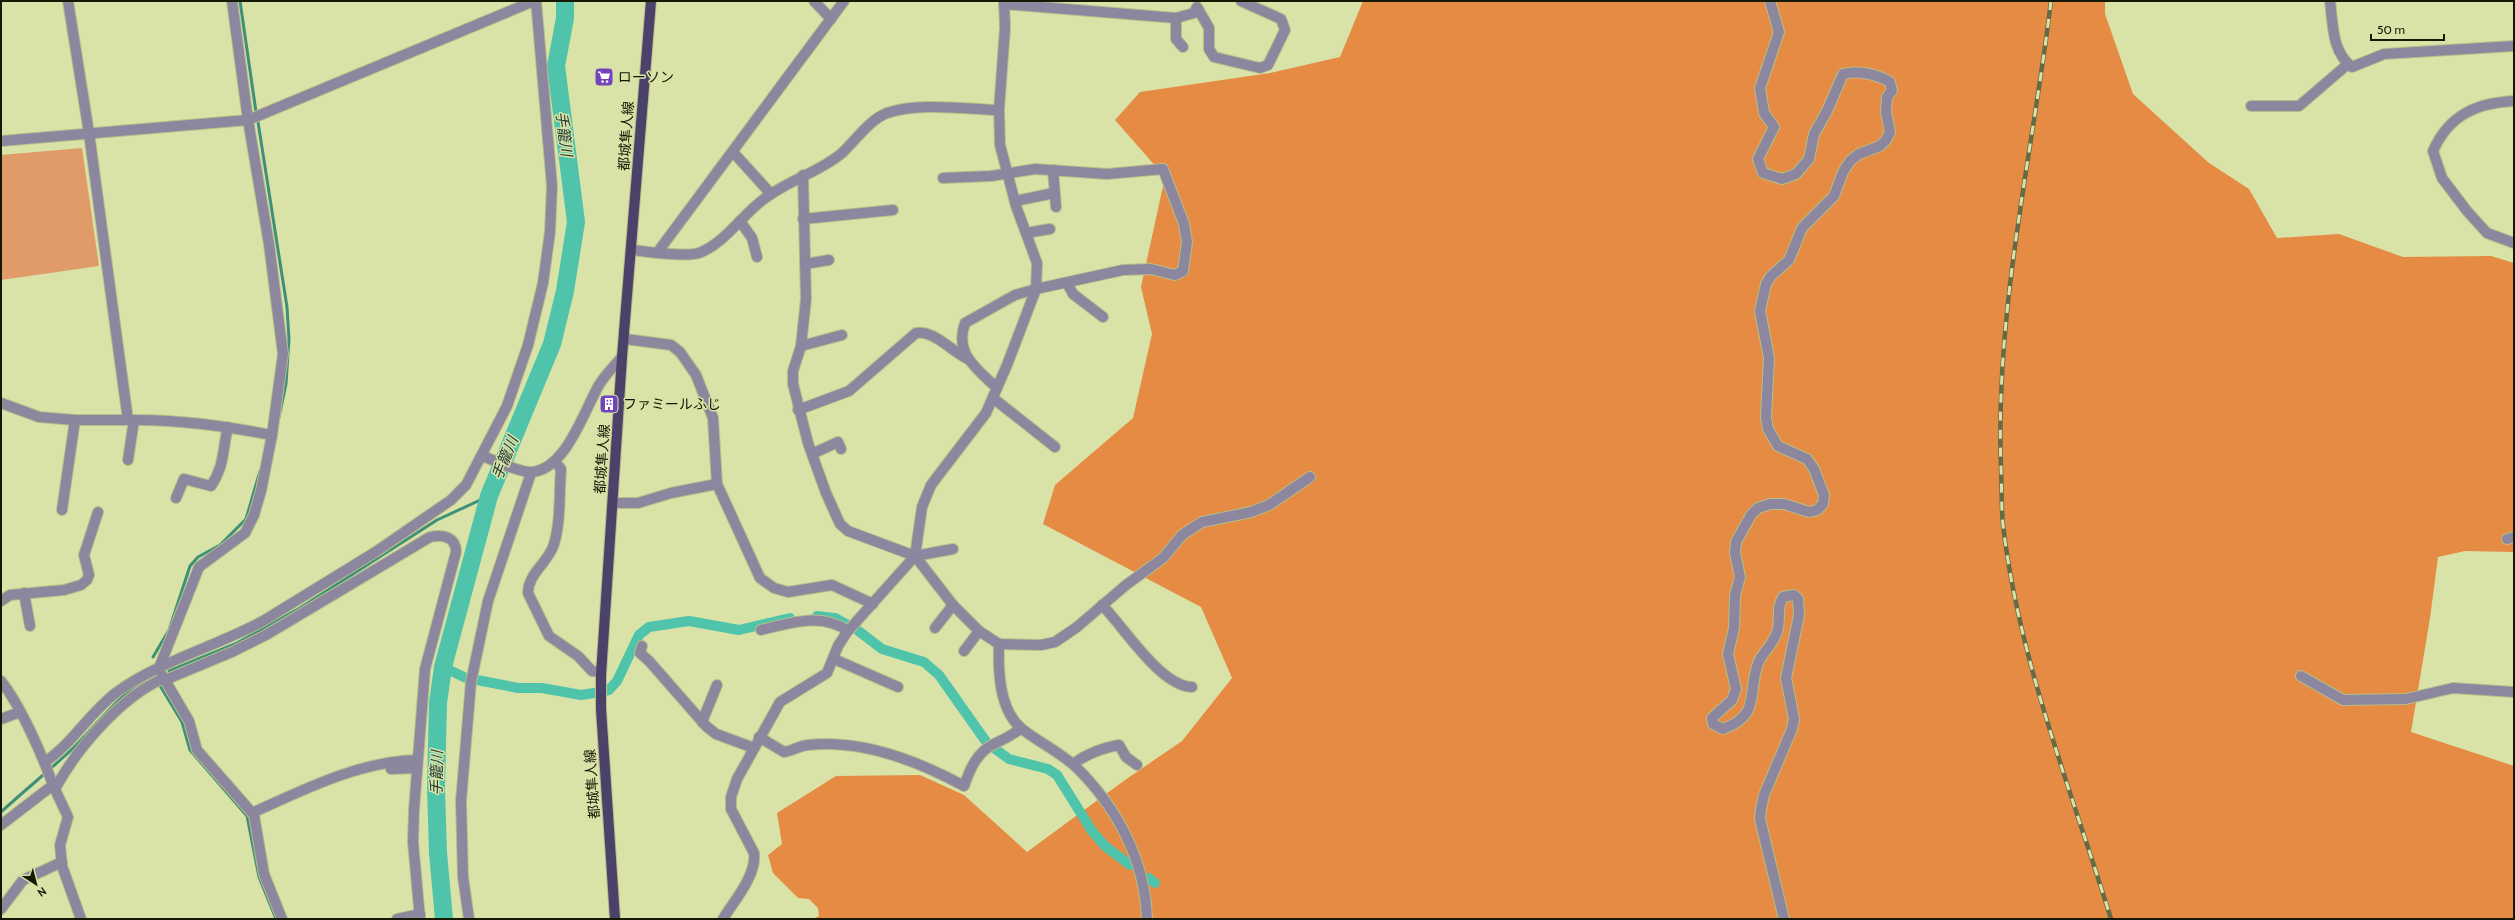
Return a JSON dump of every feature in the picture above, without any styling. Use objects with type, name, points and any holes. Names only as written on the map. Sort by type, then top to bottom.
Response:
[{"type":"main road","name":"都城隼人線","points":[[615,919],[601,701],[601,673],[622,358],[633,250],[651,1]]},
{"type":"street","points":[[68,1],[131,420],[128,460]]},
{"type":"street","points":[[232,1],[248,120],[269,244],[283,354],[272,435],[261,491],[251,521],[245,533],[199,567],[159,668],[188,721],[197,750],[253,816],[264,874],[282,919]]},
{"type":"street","points":[[1,141],[248,120],[535,1],[552,179],[550,232],[543,282],[528,345],[507,406],[466,485],[451,500],[377,551],[234,637],[159,668],[117,692],[57,754],[45,763]]},
{"type":"street","points":[[814,1],[831,19]]},
{"type":"street","points":[[657,253],[844,1]]},
{"type":"street","points":[[1198,4],[1209,28],[1209,49],[1214,57],[1260,68],[1268,65],[1285,30],[1281,19],[1241,1]]},
{"type":"street","points":[[1770,1],[1779,32],[1760,88],[1764,113],[1774,127],[1758,159],[1763,174],[1782,180],[1796,174],[1809,159],[1814,134],[1828,111],[1843,74],[1854,71],[1884,78],[1890,82],[1892,91],[1887,97],[1886,112],[1890,132],[1886,140],[1880,146],[1859,154],[1846,165],[1834,196],[1802,228],[1789,260],[1768,280],[1760,312],[1769,358],[1766,417],[1768,429],[1778,446],[1807,459],[1814,469],[1824,495],[1820,507],[1809,512],[1784,504],[1770,504],[1758,508],[1751,515],[1736,542],[1735,554],[1740,577],[1735,595],[1734,628],[1728,654],[1736,690],[1732,700],[1712,718],[1713,724],[1723,728],[1737,722],[1747,713],[1759,662],[1777,632],[1780,601],[1783,597],[1794,595],[1798,599],[1799,615],[1786,678],[1794,719],[1788,741],[1764,795],[1760,819],[1784,919]]},
{"type":"street","points":[[2330,1],[2337,51],[2352,67],[2384,54],[2514,46]]},
{"type":"street","points":[[723,919],[746,882],[754,861],[754,853],[735,820],[730,804],[737,779],[759,737],[780,702],[825,675],[834,659],[838,646],[848,631],[915,556],[922,507],[932,484],[986,413],[1036,289],[1036,263],[1015,201],[1000,145],[999,110],[1005,28],[1004,3],[1176,18],[1194,14],[1198,4]]},
{"type":"street","points":[[1176,18],[1176,39],[1183,47]]},
{"type":"street","points":[[2251,106],[2299,106],[2348,64]]},
{"type":"street","points":[[2514,101],[2492,103],[2463,114],[2450,122],[2440,134],[2433,151],[2442,178],[2467,211],[2488,233],[2514,243]]},
{"type":"street","points":[[633,250],[657,253],[698,253],[720,240],[771,194],[803,175],[821,167],[841,153],[870,124],[886,113],[915,108],[999,110]]},
{"type":"street","points":[[733,152],[771,194]]},
{"type":"street","points":[[943,178],[1007,174],[1035,169],[1108,174],[1163,170],[1184,224],[1187,242],[1183,271],[1175,275],[1151,269],[1123,270],[1015,295],[965,323],[961,335],[968,359]]},
{"type":"street","points":[[1053,170],[1056,207]]},
{"type":"street","points":[[803,175],[806,299],[801,346],[792,374],[798,410],[826,493],[843,528],[915,556],[953,605],[979,631],[999,644],[1041,645],[1055,642],[1077,627],[1102,604],[1163,558],[1182,535],[1202,522],[1257,510],[1269,504],[1310,477]]},
{"type":"street","points":[[1015,201],[1054,193]]},
{"type":"street","points":[[803,219],[894,210]]},
{"type":"street","points":[[740,221],[752,238],[757,257]]},
{"type":"street","points":[[1026,233],[1050,228]]},
{"type":"street","points":[[805,264],[829,260]]},
{"type":"street","points":[[1067,283],[1073,294],[1103,318]]},
{"type":"street","points":[[798,410],[849,391],[916,333],[924,332],[931,334],[955,353],[968,359],[997,388]]},
{"type":"street","points":[[801,346],[842,335]]},
{"type":"street","points":[[625,339],[668,344],[680,352],[691,366],[701,384],[713,418],[717,484],[752,565],[765,582],[788,592],[832,585],[873,604]]},
{"type":"street","points":[[482,456],[530,472],[550,466],[555,462],[582,420],[598,386],[622,358]]},
{"type":"street","points":[[993,398],[1055,447]]},
{"type":"street","points":[[1,403],[39,417],[75,420],[160,419],[228,427],[272,435]]},
{"type":"street","points":[[62,510],[75,420]]},
{"type":"street","points":[[176,498],[184,479],[211,486],[220,473],[224,458],[222,452],[228,427]]},
{"type":"street","points":[[812,454],[838,442],[841,449]]},
{"type":"street","points":[[555,462],[561,469],[556,536],[549,556],[532,577],[528,593],[552,640],[578,656],[592,671],[601,673]]},
{"type":"street","points":[[469,919],[464,877],[461,802],[471,682],[488,601],[530,472]]},
{"type":"street","points":[[613,503],[638,503],[717,484]]},
{"type":"street","points":[[1,601],[10,594],[64,590],[81,585],[87,580],[89,575],[84,555],[98,512]]},
{"type":"street","points":[[1,825],[53,785],[117,710],[148,685],[232,652],[266,635],[430,537],[448,537],[456,545],[456,552],[425,669],[417,764],[413,842],[420,916],[397,919]]},
{"type":"street","points":[[915,556],[953,549]]},
{"type":"street","points":[[24,593],[30,626]]},
{"type":"street","points":[[1102,604],[1167,677],[1184,687],[1192,687]]},
{"type":"street","points":[[935,628],[953,605]]},
{"type":"street","points":[[761,630],[820,620],[835,623],[848,631]]},
{"type":"street","points":[[964,651],[979,631]]},
{"type":"street","points":[[999,644],[999,683],[1012,714],[1021,728],[1073,764],[1097,788],[1128,838],[1136,857],[1147,919]]},
{"type":"street","points":[[642,646],[640,653],[643,658],[648,661],[702,722],[716,734],[754,748]]},
{"type":"street","points":[[834,659],[898,687]]},
{"type":"street","points":[[2301,676],[2306,682],[2343,700],[2406,699],[2453,688],[2514,692]]},
{"type":"street","points":[[1,681],[20,712],[38,753],[45,763],[53,785],[68,817],[60,844],[62,862],[81,919]]},
{"type":"street","points":[[702,722],[717,686]]},
{"type":"street","points":[[1,719],[20,712]]},
{"type":"street","points":[[759,737],[784,752],[802,745],[815,744],[886,753],[932,768],[964,786],[970,770],[984,750],[1010,736],[1021,728]]},
{"type":"street","points":[[1073,764],[1085,755],[1103,748],[1119,745],[1126,757],[1137,765]]},
{"type":"street","points":[[253,816],[364,775],[417,764]]},
{"type":"street","points":[[1,909],[23,880],[62,862]]},
{"type":"shaded area","points":[[1363,1],[2105,1],[2105,14],[2133,94],[2209,163],[2249,189],[2277,238],[2339,234],[2403,257],[2491,256],[2514,263],[2514,552],[2465,551],[2438,557],[2430,618],[2411,732],[2514,766],[2514,919],[813,919],[819,916],[818,908],[809,899],[798,898],[773,873],[768,855],[782,844],[777,813],[836,776],[920,775],[964,795],[1027,852],[1125,780],[1182,741],[1232,678],[1201,607],[1043,524],[1055,485],[1133,418],[1152,334],[1141,287],[1165,177],[1115,120],[1140,92],[1270,73],[1340,57]]},
{"type":"shaded area","points":[[82,148],[99,266],[1,280],[1,155]]},
{"type":"waterway","points":[[240,1],[256,112]]},
{"type":"waterway","name":"手籠川","points":[[444,919],[438,853],[436,789],[438,703],[443,667],[489,496],[552,344],[565,291],[576,222],[556,66],[565,18],[565,1]]},
{"type":"waterway","points":[[258,122],[287,307],[289,339],[286,384],[279,417]]},
{"type":"waterway","points":[[153,657],[169,630],[190,566],[198,557],[220,545],[246,519],[260,471]]},
{"type":"waterway","points":[[169,671],[235,644],[300,608],[437,520],[489,496]]},
{"type":"waterway","points":[[817,616],[835,618],[846,624]]},
{"type":"waterway","points":[[477,680],[518,688],[542,688],[581,695],[594,693],[609,690],[617,681],[639,635],[649,627],[689,621],[739,630],[790,618]]},
{"type":"waterway","points":[[856,629],[882,649],[924,662],[939,675],[987,743]]},
{"type":"waterway","points":[[443,667],[466,678]]},
{"type":"waterway","points":[[1,812],[77,745],[110,709],[133,688],[145,680],[155,677]]},
{"type":"waterway","points":[[159,684],[182,722],[190,750],[247,816],[259,877],[276,919]]},
{"type":"waterway","points":[[994,748],[1009,759],[1048,769],[1057,775],[1092,831],[1105,846],[1130,865]]},
{"type":"waterway","points":[[1149,878],[1155,883]]},
{"type":"railway","points":[[2051,1],[2009,292],[2001,409],[2002,518],[2021,626],[2034,675],[2063,773],[2111,919]]},
{"type":"place","name":"ローソン","points":[[604,77]]},
{"type":"place","name":"ファミールふじ","points":[[609,404]]}]
